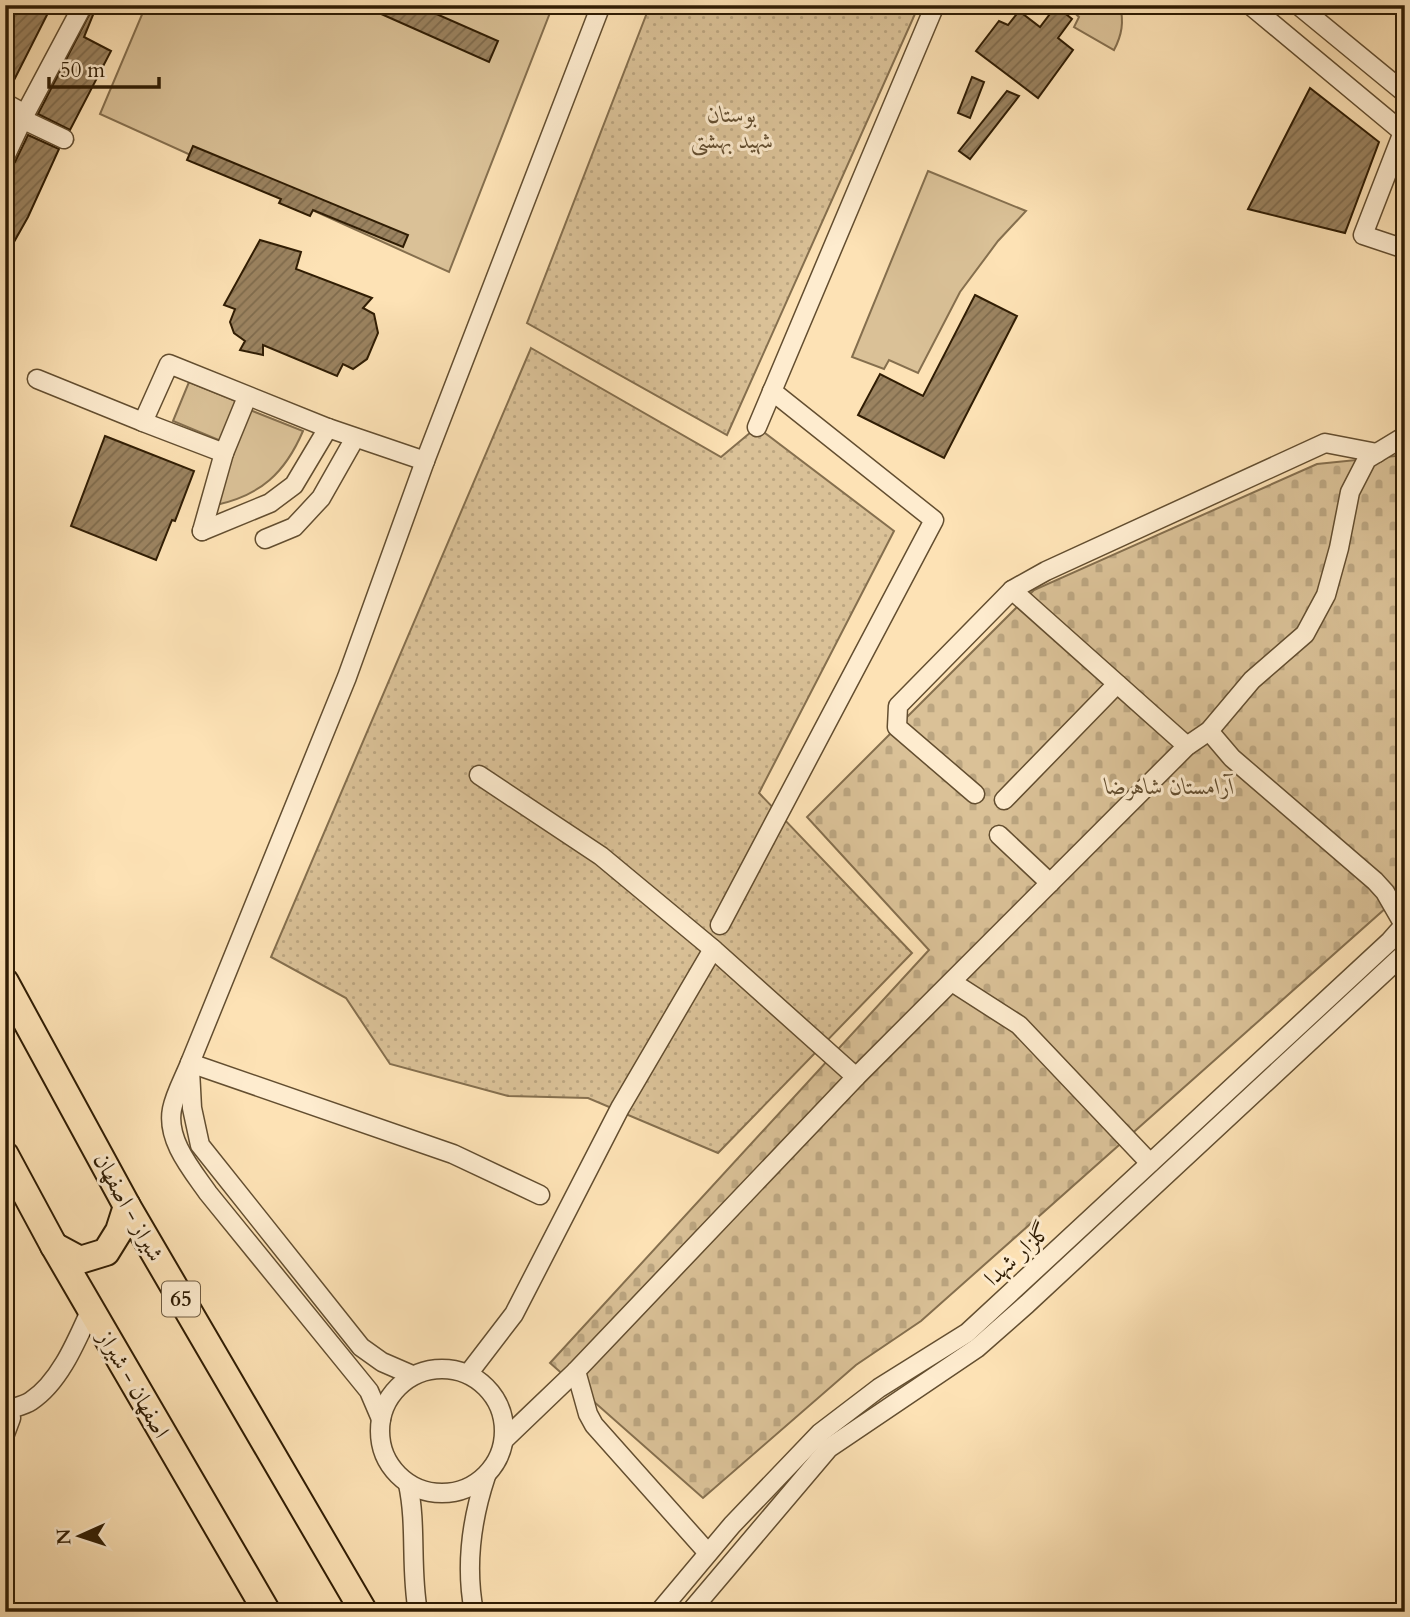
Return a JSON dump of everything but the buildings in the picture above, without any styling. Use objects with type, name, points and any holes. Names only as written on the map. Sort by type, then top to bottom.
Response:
[{"type":"highway","name":"شیراز - اصفهان","points":[[5,982],[127,1206],[364,1612]]},
{"type":"highway","name":"اصفهان - شیراز","points":[[5,1155],[54,1246],[267,1612]]},
{"type":"highway","points":[[54,1246],[80,1260],[106,1252],[119,1231],[127,1206]]},
{"type":"street","points":[[5,157],[83,5]]},
{"type":"street","points":[[381,1419],[378,1408],[362,1382],[208,1193],[186,1162],[174,1136],[172,1108],[347,677],[425,461],[601,5]]},
{"type":"street","points":[[757,427],[934,5]]},
{"type":"street","points":[[1250,5],[1404,133],[1363,235],[1405,248]]},
{"type":"street","points":[[1298,5],[1405,93]]},
{"type":"street","points":[[5,103],[64,139]]},
{"type":"street","points":[[143,422],[169,364],[328,428],[425,461]]},
{"type":"street","points":[[37,379],[224,453]]},
{"type":"street","points":[[720,925],[934,520],[772,391]]},
{"type":"street","points":[[247,397],[224,453],[202,530],[270,503],[294,485],[328,428]]},
{"type":"street","points":[[504,1440],[576,1371],[856,1077],[1186,746],[1209,731],[1252,680],[1305,634],[1326,595],[1350,492],[1367,459],[1405,436]]},
{"type":"street","points":[[265,539],[294,527],[321,498],[355,438]]},
{"type":"street","points":[[975,794],[897,727],[898,706],[1012,590],[1046,571],[1325,443],[1377,453]]},
{"type":"street","points":[[1012,590],[1186,746]]},
{"type":"street","points":[[1004,800],[1117,684]]},
{"type":"street","points":[[1209,731],[1232,758],[1375,881],[1385,892],[1404,924]]},
{"type":"street","points":[[479,775],[601,856],[713,950],[856,1077]]},
{"type":"street","points":[[999,835],[1050,883]]},
{"type":"street","name":"گلزار شهدا","points":[[659,1612],[732,1525],[820,1433],[879,1388],[967,1333],[1292,1033],[1390,941],[1404,924]]},
{"type":"street","points":[[468,1374],[514,1314],[620,1108],[713,950]]},
{"type":"street","name":"گلزار شهدا","points":[[690,1612],[829,1448],[976,1348],[1027,1304],[1405,953]]},
{"type":"street","points":[[952,982],[1019,1025],[1150,1163]]},
{"type":"street","points":[[190,1063],[453,1154],[540,1195]]},
{"type":"street","points":[[190,1063],[192,1108],[200,1145],[360,1347],[382,1363],[412,1375]]},
{"type":"street","points":[[1015,1289],[1027,1304]]},
{"type":"street","points":[[5,1434],[10,1427],[8,1405],[30,1402],[51,1382],[91,1309]]},
{"type":"street","points":[[474,1612],[468,1559],[477,1507],[486,1476],[501,1454],[504,1440],[503,1418],[495,1396],[468,1374],[443,1368],[412,1375],[391,1396],[381,1419],[380,1431],[385,1455],[398,1476],[408,1484],[431,1493],[455,1493],[467,1489],[486,1476]]},
{"type":"street","points":[[576,1371],[584,1402],[594,1425],[708,1553]]},
{"type":"street","points":[[408,1484],[412,1503],[414,1592],[418,1612]]},
{"type":"green space","points":[[146,5],[553,5],[449,272],[100,114]]},
{"type":"green space","name":"بوستان شهید بهشتی","points":[[650,5],[919,5],[727,435],[527,323]]},
{"type":"green space","points":[[1066,5],[1120,5],[1122,28],[1114,50],[1074,27],[1079,17]]},
{"type":"green space","points":[[928,171],[1026,211],[998,241],[960,292],[918,373],[889,360],[884,369],[852,357]]},
{"type":"green space","points":[[531,348],[721,457],[757,427],[894,531],[759,793],[912,953],[718,1153],[588,1098],[508,1096],[390,1064],[346,998],[271,957]]},
{"type":"green space","points":[[189,382],[238,402],[221,441],[173,421]]},
{"type":"green space","points":[[250,410],[303,431],[288,459],[270,480],[246,495],[216,505],[233,450]]},
{"type":"green space","name":"آرامستان شاهرضا","points":[[1405,455],[1405,891],[921,1321],[856,1365],[703,1498],[550,1363],[929,950],[807,817],[1034,590],[1317,464]]}]
